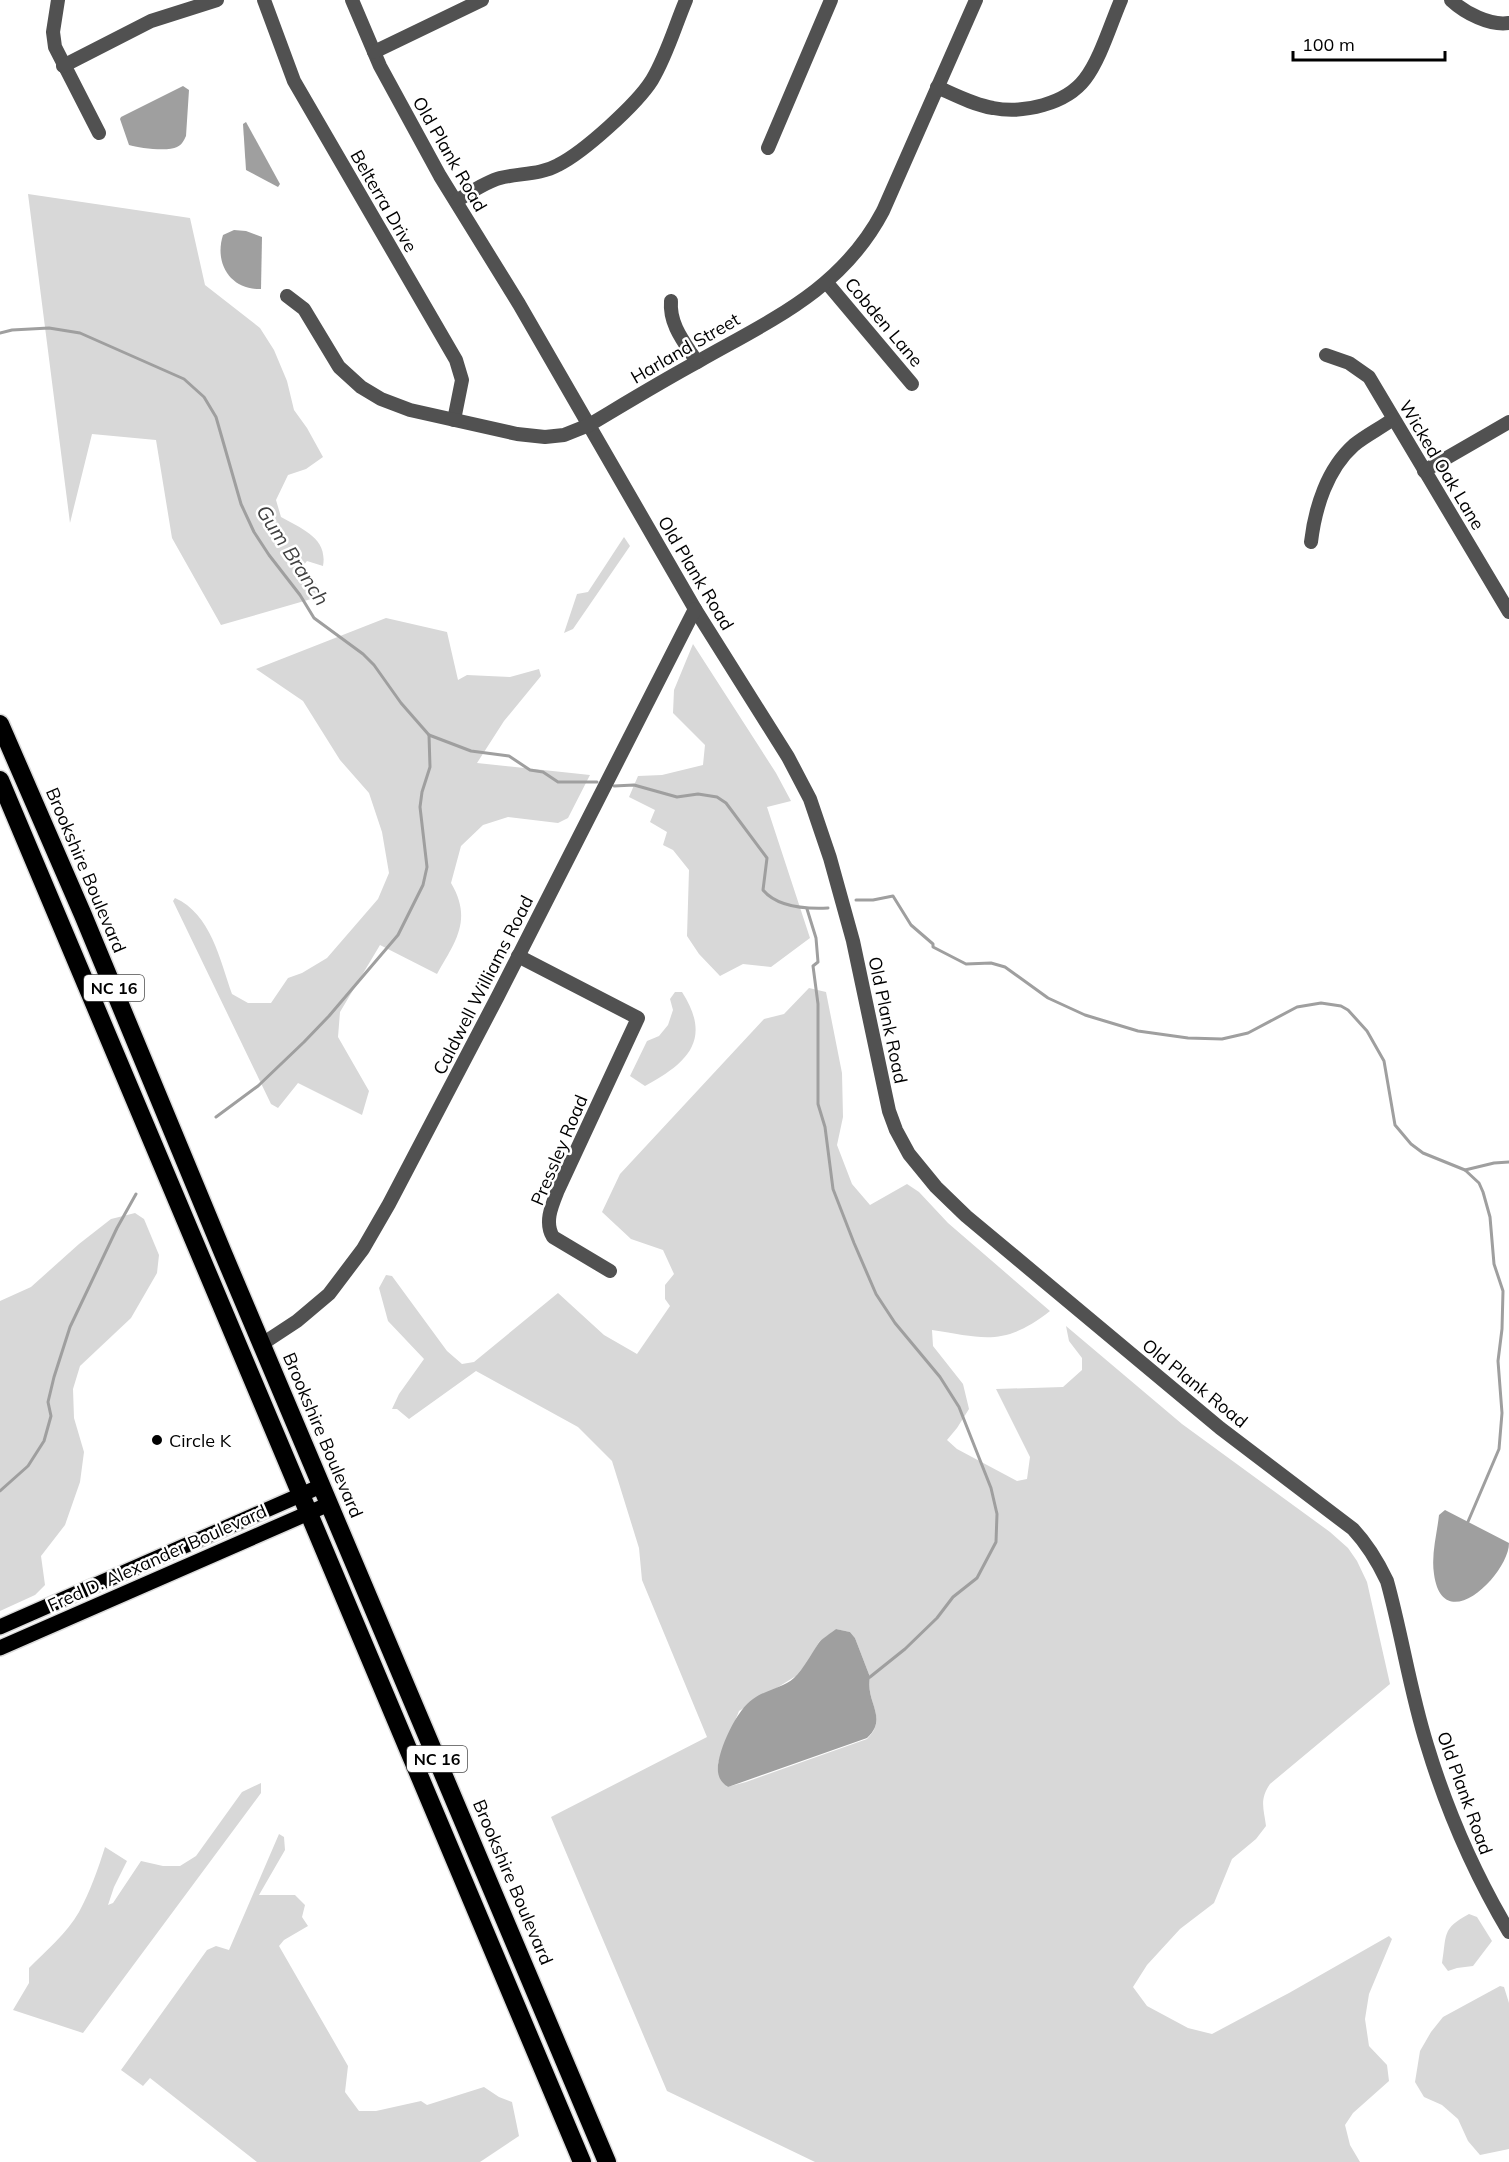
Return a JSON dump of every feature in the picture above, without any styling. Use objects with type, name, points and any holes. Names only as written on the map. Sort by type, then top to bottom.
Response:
[{"type":"highway","name":"Brookshire Boulevard","points":[[0,724],[88,926],[321,1486],[607,2162]]},
{"type":"highway","name":"NC 16","points":[[0,780],[582,2162]]},
{"type":"highway","points":[[176,1199],[227,1281],[250,1336],[262,1344]]},
{"type":"highway","points":[[245,1363],[252,1362],[260,1365],[272,1387],[283,1418],[301,1438]]},
{"type":"highway","points":[[365,1646],[386,1678],[420,1747],[434,1752]]},
{"type":"highway","points":[[412,1761],[426,1765],[466,1847],[500,1906]]},
{"type":"main road","name":"Fred D. Alexander Boulevard","points":[[0,1627],[321,1486]]},
{"type":"main road","name":"Fred D. Alexander Boulevard","points":[[0,1648],[329,1504]]},
{"type":"street","points":[[58,0],[53,32],[56,47],[63,66],[99,133]]},
{"type":"street","points":[[63,66],[151,21],[217,0]]},
{"type":"street","name":"Belterra Drive","points":[[264,0],[294,81],[456,360],[462,380],[454,420]]},
{"type":"street","name":"Old Plank Road","points":[[352,0],[374,52],[415,132],[519,304],[694,609],[788,757],[810,799],[830,858],[853,941],[889,1111],[909,1154],[936,1187],[966,1216],[1212,1422],[1363,1539],[1387,1581],[1417,1708],[1444,1797],[1475,1872],[1509,1932]]},
{"type":"street","points":[[374,52],[482,0]]},
{"type":"street","points":[[456,201],[497,179],[545,171],[558,165],[605,129],[644,92],[654,77],[686,0]]},
{"type":"street","points":[[768,148],[831,0]]},
{"type":"street","name":"Harland Street","points":[[287,296],[304,309],[339,367],[362,387],[381,399],[410,410],[518,434],[545,437],[564,435],[589,425],[789,309],[827,283],[859,250],[875,227],[892,194],[976,0]]},
{"type":"street","points":[[938,87],[980,105],[1005,110],[1047,105],[1065,98],[1089,73],[1121,0]]},
{"type":"street","points":[[1451,0],[1458,7],[1484,20],[1509,23]]},
{"type":"street","name":"Cobden Lane","points":[[827,283],[912,384]]},
{"type":"street","points":[[671,301],[670,312],[673,321],[697,362]]},
{"type":"street","name":"Wicked Oak Lane","points":[[1326,355],[1349,363],[1369,377],[1509,612]]},
{"type":"street","points":[[1311,542],[1314,519],[1330,476],[1353,446],[1394,419]]},
{"type":"street","points":[[1424,471],[1509,422]]},
{"type":"street","name":"Caldwell Williams Road","points":[[262,1344],[322,1301],[363,1249],[448,1093],[694,609]]},
{"type":"street","name":"Pressley Road","points":[[518,956],[638,1018],[558,1190],[549,1218],[549,1229],[553,1237],[610,1271]]},
{"type":"shaded area","points":[[183,86],[189,90],[186,136],[182,144],[167,149],[129,145],[121,117]]},
{"type":"shaded area","points":[[246,122],[280,184],[278,187],[246,170],[243,124]]},
{"type":"shaded area","points":[[28,194],[190,218],[205,285],[260,328],[274,350],[287,381],[294,410],[323,457],[306,469],[288,475],[276,500],[281,517],[305,530],[322,548],[323,566],[307,561],[302,567],[325,595],[221,625],[172,538],[156,440],[92,434],[70,523]]},
{"type":"shaded area","points":[[234,230],[246,231],[262,237],[261,289],[250,288],[233,280],[223,265],[221,245],[223,235]]},
{"type":"shaded area","points":[[624,537],[630,546],[573,629],[564,633],[577,594],[588,592]]},
{"type":"shaded area","points":[[386,618],[447,632],[458,680],[467,675],[510,677],[539,669],[541,676],[504,721],[477,763],[590,775],[568,818],[558,823],[508,817],[483,825],[461,846],[451,883],[461,908],[461,920],[455,941],[437,974],[380,945],[340,1012],[338,1037],[369,1091],[362,1115],[298,1083],[278,1108],[271,1104],[173,901],[175,898],[187,905],[206,926],[232,994],[248,1003],[271,1003],[288,978],[302,973],[327,958],[378,899],[389,873],[382,832],[369,793],[340,760],[303,701],[256,669]]},
{"type":"shaded area","points":[[693,644],[776,773],[791,801],[767,807],[810,938],[771,967],[743,964],[720,976],[699,954],[687,936],[689,870],[673,850],[663,845],[667,832],[650,822],[655,810],[629,797],[638,776],[662,775],[703,765],[705,745],[673,713],[674,690]]},
{"type":"shaded area","points":[[809,988],[826,992],[842,1073],[843,1117],[837,1145],[852,1184],[870,1205],[907,1184],[919,1192],[948,1223],[1050,1311],[1034,1322],[1006,1335],[980,1337],[932,1330],[933,1346],[963,1384],[969,1409],[947,1440],[957,1449],[1017,1481],[1027,1479],[1030,1457],[996,1389],[1063,1387],[1082,1370],[1082,1358],[1069,1341],[1066,1326],[1182,1424],[1330,1532],[1348,1548],[1357,1561],[1367,1582],[1390,1684],[1270,1784],[1263,1800],[1266,1826],[1256,1839],[1232,1859],[1214,1903],[1180,1929],[1147,1965],[1133,1987],[1147,2006],[1188,2028],[1212,2034],[1389,1936],[1392,1939],[1369,1994],[1365,2019],[1369,2046],[1387,2065],[1389,2081],[1353,2113],[1345,2125],[1350,2145],[1360,2162],[815,2162],[667,2091],[551,1817],[707,1737],[642,1580],[639,1548],[612,1461],[578,1427],[476,1371],[409,1419],[397,1409],[392,1409],[399,1394],[424,1359],[388,1321],[379,1288],[386,1275],[392,1276],[447,1351],[462,1364],[474,1362],[558,1293],[604,1335],[637,1354],[670,1306],[665,1299],[665,1285],[674,1274],[663,1250],[631,1239],[602,1212],[620,1174],[764,1019],[784,1014]],"holes":[[[836,1629],[850,1632],[855,1638],[870,1677],[869,1686],[876,1724],[867,1739],[727,1787],[718,1763],[739,1711],[796,1676],[808,1662],[819,1642]]]},
{"type":"shaded area","points":[[675,992],[682,992],[691,1009],[695,1024],[695,1037],[683,1059],[645,1086],[630,1076],[647,1041],[659,1036],[668,1025],[673,1010],[670,999]]},
{"type":"shaded area","points":[[135,1213],[144,1219],[159,1255],[157,1273],[131,1318],[80,1366],[73,1389],[74,1418],[84,1452],[80,1482],[65,1525],[41,1556],[45,1585],[35,1595],[0,1611],[0,1301],[31,1287],[111,1219]]},
{"type":"shaded area","points":[[1445,1510],[1509,1543],[1499,1570],[1488,1584],[1462,1601],[1450,1601],[1440,1593],[1434,1574],[1434,1552],[1439,1515]]},
{"type":"shaded area","points":[[836,1629],[850,1632],[855,1638],[870,1677],[869,1686],[876,1717],[873,1731],[867,1738],[728,1787],[719,1777],[718,1764],[724,1743],[740,1712],[758,1696],[794,1678],[820,1642]]},
{"type":"shaded area","points":[[261,1783],[261,1793],[83,2033],[13,2010],[29,1983],[29,1968],[62,1934],[79,1912],[94,1880],[105,1847],[127,1861],[108,1905],[113,1903],[141,1861],[163,1866],[180,1866],[196,1856],[242,1792]]},
{"type":"shaded area","points":[[279,1834],[284,1837],[285,1850],[259,1895],[295,1895],[305,1905],[302,1917],[308,1926],[284,1940],[279,1946],[348,2066],[345,2092],[359,2111],[376,2111],[421,2101],[427,2105],[484,2087],[512,2102],[519,2136],[480,2162],[257,2162],[150,2078],[143,2086],[121,2070],[207,1950],[216,1946],[229,1950]]},
{"type":"shaded area","points":[[1469,1914],[1477,1917],[1492,1941],[1473,1966],[1448,1971],[1442,1963],[1445,1939],[1449,1929]]},
{"type":"shaded area","points":[[1500,1986],[1504,1987],[1509,2003],[1509,2149],[1480,2155],[1468,2141],[1458,2119],[1442,2105],[1424,2097],[1415,2082],[1420,2051],[1443,2017]]},
{"type":"waterway","name":"Gum Branch","points":[[0,333],[49,328],[80,333],[184,379],[204,397],[216,417],[241,504],[254,532],[269,555],[300,595],[314,618],[363,654],[374,665],[401,703],[429,735],[471,751],[509,756],[530,770],[543,772],[558,782],[597,782]]},
{"type":"waterway","points":[[216,1117],[258,1086],[304,1042],[398,935],[423,885],[427,867],[420,807],[430,767],[429,735]]},
{"type":"waterway","name":"Gum Branch","points":[[614,786],[634,785],[677,797],[698,794],[717,797],[726,803],[767,858],[763,890],[769,896],[785,904],[828,908]]},
{"type":"waterway","points":[[856,900],[873,900],[893,896],[911,925],[933,944],[933,947],[966,964],[991,963],[1005,967],[1048,998],[1085,1015],[1138,1031],[1188,1038],[1222,1039],[1248,1033],[1297,1007],[1321,1003],[1341,1006],[1348,1010],[1367,1031],[1384,1061],[1395,1125],[1411,1144],[1423,1153],[1465,1170],[1479,1183],[1490,1217],[1494,1264],[1503,1291],[1498,1361],[1502,1413],[1499,1449],[1467,1524]]},
{"type":"waterway","points":[[807,909],[816,938],[818,962],[813,966],[818,1004],[818,1104],[825,1127],[833,1189],[876,1294],[895,1323],[940,1377],[959,1407],[991,1488],[997,1514],[996,1542],[977,1578],[953,1597],[937,1618],[905,1649],[867,1678]]},
{"type":"waterway","points":[[1465,1170],[1509,1162]]},
{"type":"waterway","points":[[0,1491],[28,1466],[44,1441],[51,1416],[48,1402],[70,1327],[117,1228],[136,1194]]},
{"type":"place","name":"Circle K","points":[[157,1440]]}]
